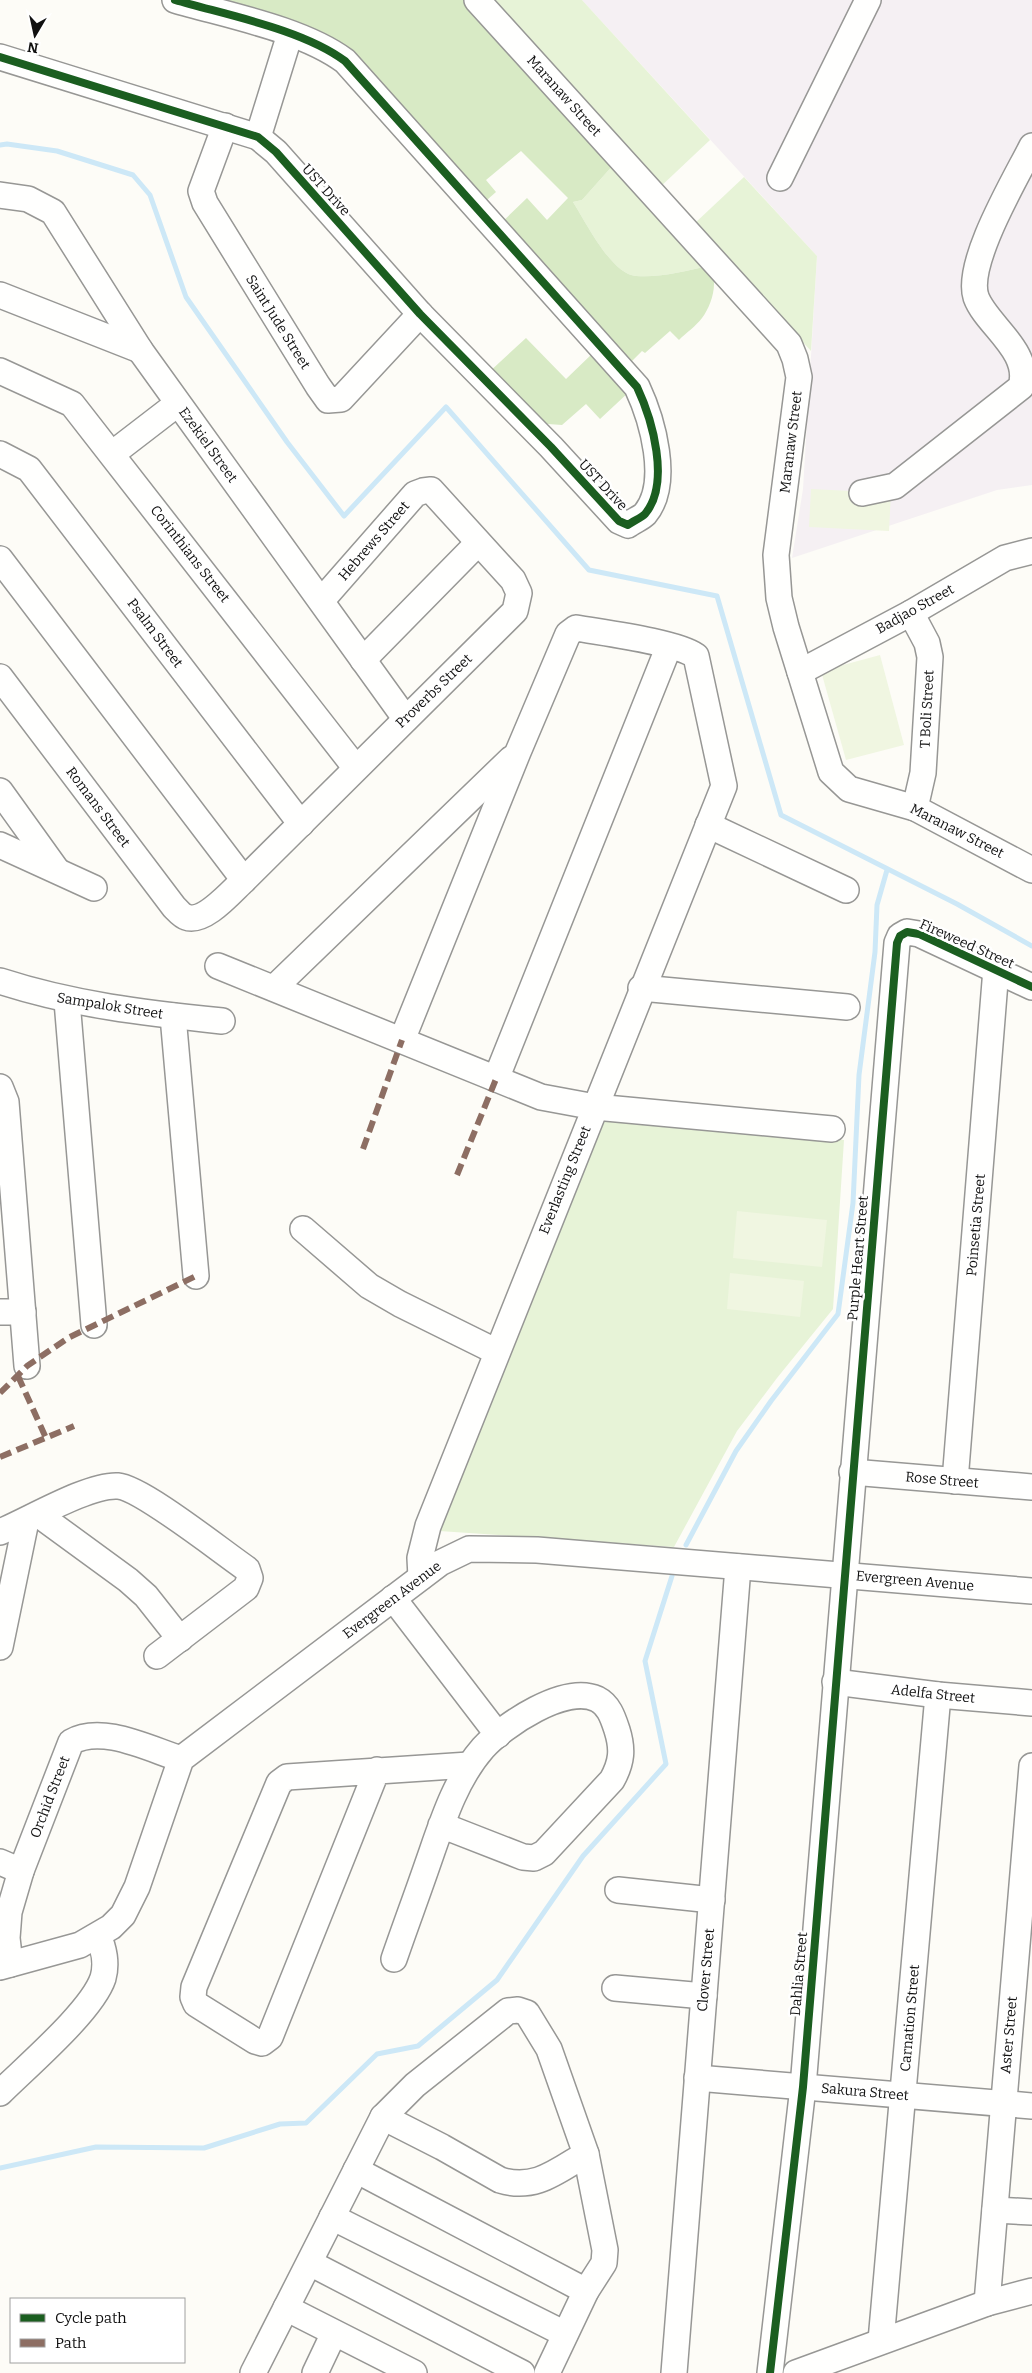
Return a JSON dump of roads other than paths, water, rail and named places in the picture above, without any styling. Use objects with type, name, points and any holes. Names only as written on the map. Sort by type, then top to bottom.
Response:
[{"type":"street","name":"UST Drive","points":[[0,57],[258,137],[276,152],[420,314],[551,447],[619,521],[628,525],[644,514],[656,493],[659,469],[648,410],[637,387],[345,61],[332,51],[290,34],[175,0]]},
{"type":"street","name":"Maranaw Street","points":[[477,0],[789,344],[795,359],[799,378],[776,555],[776,576],[784,617],[830,772],[849,789],[915,808],[1032,870]]},
{"type":"street","points":[[780,178],[868,0]]},
{"type":"street","points":[[258,137],[290,34]]},
{"type":"street","name":"Saint Jude Street","points":[[225,126],[201,191],[205,203],[328,400],[341,399],[420,314]]},
{"type":"street","points":[[862,493],[895,486],[1021,387],[1028,378],[1028,365],[1017,345],[1008,332],[987,313],[976,297],[976,282],[983,241],[1032,146]]},
{"type":"street","name":"Ezekiel Street","points":[[0,195],[28,199],[53,212],[140,350],[177,404],[322,600],[405,718]]},
{"type":"street","points":[[0,295],[140,350]]},
{"type":"street","name":"Corinthians Street","points":[[0,371],[72,404],[355,767]]},
{"type":"street","points":[[112,454],[177,404]]},
{"type":"street","name":"Psalm Street","points":[[0,454],[29,469],[300,824]]},
{"type":"street","name":"Hebrews Street","points":[[322,600],[415,494],[431,490]]},
{"type":"street","name":"Proverbs Street","points":[[207,914],[244,880],[355,767],[515,611],[519,602],[519,593],[513,580],[431,490]]},
{"type":"street","points":[[364,660],[478,543]]},
{"type":"street","name":"Badjao Street","points":[[800,672],[911,613],[1005,558],[1032,551]]},
{"type":"street","points":[[0,559],[244,880]]},
{"type":"street","name":"T Boli Street","points":[[911,613],[927,643],[930,657],[923,772],[915,808]]},
{"type":"street","points":[[402,1040],[518,752],[572,630],[576,628],[669,646],[496,1078]]},
{"type":"street","name":"Everlasting Street","points":[[421,1578],[420,1558],[428,1526],[641,988],[724,786],[699,663],[696,656],[689,651],[669,646]]},
{"type":"street","name":"Romans Street","points":[[0,677],[174,907],[185,917],[197,918],[207,914]]},
{"type":"street","points":[[274,988],[518,752]]},
{"type":"street","points":[[0,791],[56,869]]},
{"type":"street","points":[[708,825],[846,890]]},
{"type":"street","points":[[0,846],[56,869],[94,888]]},
{"type":"street","name":"Fireweed Street","points":[[897,943],[900,936],[907,932],[918,934],[1032,987]]},
{"type":"street","name":"Purple Heart Street","points":[[844,1576],[897,943]]},
{"type":"street","points":[[218,966],[541,1096],[595,1107],[832,1129]]},
{"type":"street","name":"Poinsetia Street","points":[[955,1481],[996,969]]},
{"type":"street","name":"Sampalok Street","points":[[0,983],[67,1001],[222,1021]]},
{"type":"street","points":[[641,988],[847,1007]]},
{"type":"street","points":[[67,1001],[94,1325]]},
{"type":"street","points":[[173,1016],[196,1276]]},
{"type":"street","points":[[0,1087],[6,1102],[11,1312],[27,1366]]},
{"type":"street","points":[[303,1229],[369,1286],[408,1308],[497,1352]]},
{"type":"street","name":"Rose Street","points":[[852,1472],[1032,1487]]},
{"type":"street","points":[[0,1532],[93,1490],[118,1486],[141,1494],[247,1569],[250,1578],[246,1588],[157,1656]]},
{"type":"street","points":[[32,1518],[128,1580],[146,1596],[180,1639]]},
{"type":"street","points":[[0,1647],[32,1518]]},
{"type":"street","name":"Evergreen Avenue","points":[[181,1759],[440,1563],[469,1549],[487,1548],[1032,1591]]},
{"type":"street","name":"Clover Street","points":[[674,2373],[738,1567]]},
{"type":"street","name":"Dahlia Street","points":[[770,2373],[803,2087],[844,1576]]},
{"type":"street","points":[[393,1598],[498,1735]]},
{"type":"street","name":"Adelfa Street","points":[[835,1682],[938,1695],[1032,1703]]},
{"type":"street","name":"Carnation Street","points":[[881,2341],[938,1695]]},
{"type":"street","points":[[394,1959],[441,1825],[458,1785],[469,1765],[498,1735],[536,1709],[558,1700],[580,1697],[596,1698],[606,1706],[613,1718],[620,1739],[622,1754],[620,1766],[612,1780],[552,1847],[534,1858],[512,1853],[441,1825]]},
{"type":"street","name":"Orchid Street","points":[[5,1966],[11,1866],[71,1742],[90,1734],[105,1735],[181,1759]]},
{"type":"street","points":[[5,1966],[74,1947],[98,1936],[111,1927],[122,1914],[133,1895],[181,1759]]},
{"type":"street","points":[[377,1770],[270,2037],[262,2043],[255,2041],[196,2004],[193,1997],[194,1987],[279,1783],[287,1776],[377,1770],[469,1765]]},
{"type":"street","name":"Aster Street","points":[[986,2303],[1003,2103],[1022,2005],[1032,1766]]},
{"type":"street","points":[[618,1890],[712,1900]]},
{"type":"street","points":[[0,2093],[79,2014],[96,1993],[104,1977],[105,1962],[103,1947],[98,1936]]},
{"type":"street","points":[[615,1988],[704,1996]]},
{"type":"street","points":[[253,2373],[383,2117],[423,2079],[508,2011],[518,2010],[527,2013],[549,2049],[586,2154],[605,2250],[604,2263],[586,2292],[547,2373]]},
{"type":"street","name":"Sakura Street","points":[[697,2078],[1032,2106]]},
{"type":"street","points":[[383,2117],[442,2147],[500,2180],[510,2183],[539,2181],[586,2154]]},
{"type":"street","points":[[356,2170],[586,2292]]},
{"type":"street","points":[[995,2210],[1032,2212]]},
{"type":"street","points":[[332,2217],[565,2334]]},
{"type":"street","points":[[310,2263],[522,2373]]},
{"type":"street","points":[[796,2373],[986,2303],[1032,2291]]},
{"type":"street","points":[[286,2308],[414,2373]]},
{"type":"street","points":[[315,2373],[334,2333]]},
{"type":"waterway","points":[[0,145],[7,144],[57,151],[133,175],[150,195],[186,297],[287,442],[344,516],[446,407],[589,570],[717,596],[781,815],[957,904],[1032,946]]},
{"type":"waterway","points":[[686,1545],[736,1451],[771,1401],[838,1314],[853,1203],[859,1075],[875,952],[877,905],[887,870]]},
{"type":"waterway","points":[[0,2168],[96,2147],[204,2148],[280,2124],[306,2123],[377,2054],[418,2046],[497,1980],[583,1856],[666,1764],[645,1661],[672,1576]]}]
